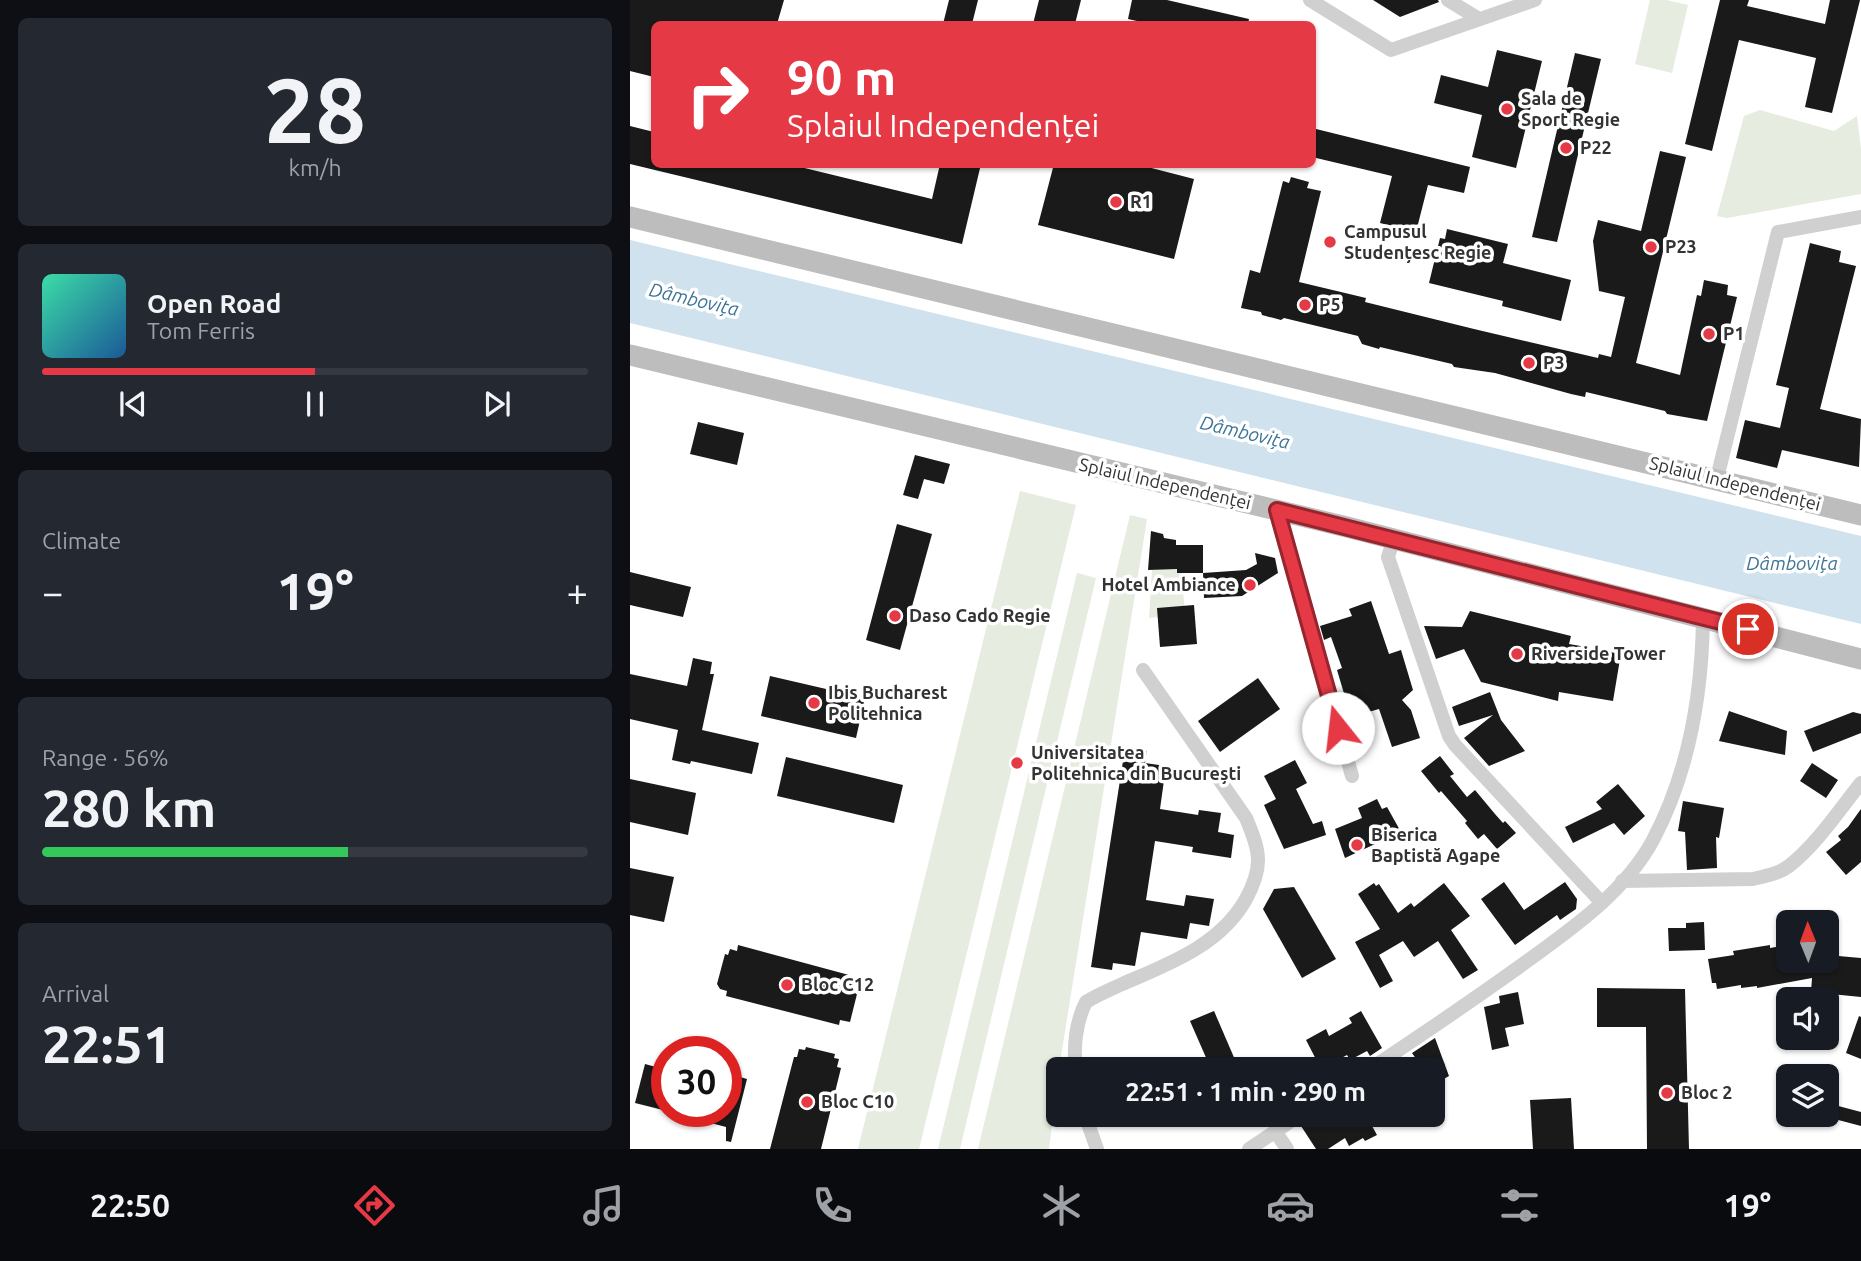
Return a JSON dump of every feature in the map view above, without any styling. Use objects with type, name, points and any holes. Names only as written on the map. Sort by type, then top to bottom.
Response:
[{"type":"main road","name":"Splaiul Independenței","points":[[630,216],[1861,515]]},
{"type":"main road","name":"Splaiul Independenței","points":[[630,355],[1394,538],[1861,659]]},
{"type":"street","points":[[1310,0],[1391,50],[1535,0]]},
{"type":"street","points":[[1448,0],[1479,19]]},
{"type":"street","points":[[1717,478],[1778,232],[1861,217]]},
{"type":"street","points":[[1277,510],[1352,776]]},
{"type":"street","points":[[1394,538],[1388,557],[1449,736],[1601,903]]},
{"type":"street","points":[[1388,1057],[1450,1017],[1581,922],[1622,881],[1652,842],[1685,758],[1695,710],[1703,644],[1703,618]]},
{"type":"street","points":[[1076,1057],[1077,1036],[1086,1002],[1186,955],[1227,926],[1240,910],[1258,873],[1257,844],[1246,818],[1143,670]]},
{"type":"street","points":[[1622,881],[1753,879],[1772,875],[1788,867],[1805,850],[1861,783]]},
{"type":"street","points":[[1089,1127],[1097,1149]]},
{"type":"street","points":[[1249,1149],[1281,1127]]},
{"type":"street","points":[[1275,1131],[1287,1149]]},
{"type":"shaded area","points":[[1650,0],[1667,0],[1688,5],[1672,73],[1635,64]]},
{"type":"shaded area","points":[[1760,110],[1834,131],[1857,116],[1861,149],[1861,194],[1727,218],[1717,216],[1744,116]]},
{"type":"shaded area","points":[[1020,491],[1076,505],[919,1149],[858,1149]]},
{"type":"shaded area","points":[[1130,515],[1147,519],[1061,1057],[1046,1057],[1046,1127],[1052,1127],[1049,1149],[978,1149]]},
{"type":"shaded area","points":[[1181,567],[1185,614],[1149,618],[1152,570]]},
{"type":"shaded area","points":[[1077,573],[1096,578],[960,1149],[938,1149]]},
{"type":"water","name":"Dâmbovița","points":[[630,240],[1861,536],[1861,624],[630,323]]},
{"type":"building","points":[[630,0],[784,0],[778,21],[651,21],[651,76],[630,71]]},
{"type":"building","points":[[949,0],[978,0],[973,21],[944,21]]},
{"type":"building","points":[[1039,0],[1081,0],[1076,21],[1034,21]]},
{"type":"building","points":[[1132,0],[1167,0],[1249,19],[1137,21],[1128,19]]},
{"type":"building","points":[[1373,0],[1438,0],[1439,2],[1400,17]]},
{"type":"building","points":[[1720,0],[1749,0],[1747,6],[1825,24],[1830,0],[1860,0],[1832,113],[1805,107],[1816,58],[1739,40],[1712,151],[1685,144]]},
{"type":"building","name":"Sala de Sport Regie","points":[[1497,50],[1542,61],[1516,168],[1472,157],[1482,115],[1434,103],[1441,75],[1488,87]]},
{"type":"building","name":"P22","points":[[1575,53],[1601,59],[1557,242],[1532,237]]},
{"type":"building","points":[[630,126],[651,131],[651,168],[804,168],[932,199],[939,168],[980,168],[962,244],[630,164]]},
{"type":"building","points":[[1316,129],[1470,167],[1464,193],[1428,185],[1416,232],[1380,223],[1392,176],[1316,158]]},
{"type":"building","points":[[1660,151],[1686,157],[1636,363],[1680,375],[1697,295],[1701,296],[1704,280],[1728,285],[1727,295],[1737,297],[1707,421],[1667,414],[1665,411],[1586,392],[1585,397],[1571,394],[1495,373],[1454,367],[1452,364],[1380,347],[1379,349],[1362,344],[1358,336],[1284,318],[1281,320],[1241,308],[1250,270],[1260,273],[1283,181],[1289,183],[1291,177],[1309,182],[1307,188],[1321,191],[1299,282],[1366,298],[1365,302],[1474,329],[1598,358],[1599,354],[1611,357],[1625,297],[1599,291],[1593,241],[1598,220],[1641,231]]},
{"type":"building","name":"R1","points":[[1053,168],[1151,168],[1194,179],[1174,259],[1038,225]]},
{"type":"building","points":[[1447,229],[1508,244],[1503,263],[1571,280],[1561,321],[1502,306],[1503,301],[1429,283],[1440,238],[1445,239]]},
{"type":"building","points":[[1810,243],[1841,251],[1839,262],[1856,266],[1820,409],[1861,419],[1859,467],[1782,450],[1777,468],[1736,458],[1745,420],[1780,428],[1789,388],[1776,385]]},
{"type":"building","points":[[698,422],[744,433],[737,465],[690,454]]},
{"type":"building","points":[[915,455],[950,464],[944,484],[924,479],[918,499],[903,495]]},
{"type":"building","points":[[897,524],[932,534],[900,650],[866,640]]},
{"type":"building","points":[[1151,531],[1163,534],[1164,538],[1176,540],[1176,545],[1203,545],[1203,573],[1177,573],[1177,569],[1148,570]]},
{"type":"building","points":[[1255,553],[1275,558],[1278,573],[1242,596],[1204,598],[1203,573],[1246,570],[1257,564]]},
{"type":"building","points":[[630,572],[691,587],[683,617],[630,605]]},
{"type":"building","points":[[1371,601],[1389,654],[1401,650],[1413,690],[1402,700],[1411,710],[1420,738],[1392,747],[1379,709],[1351,717],[1337,670],[1342,668],[1331,637],[1324,640],[1320,626],[1352,616],[1349,609]]},
{"type":"building","points":[[1194,605],[1197,644],[1160,647],[1157,608]]},
{"type":"building","name":"Riverside Tower","points":[[1470,611],[1571,636],[1569,644],[1621,653],[1613,701],[1559,692],[1558,701],[1481,682],[1464,649],[1436,659],[1424,626],[1462,627]]},
{"type":"building","points":[[693,658],[712,662],[710,674],[714,674],[702,730],[759,743],[752,774],[691,761],[690,764],[672,760],[678,730],[630,719],[630,674],[687,686]]},
{"type":"building","name":"Ibis Bucharest Politehnica","points":[[770,676],[865,698],[856,738],[761,716]]},
{"type":"building","points":[[1258,678],[1280,709],[1220,752],[1198,721]]},
{"type":"building","points":[[1490,692],[1501,720],[1525,751],[1489,766],[1464,738],[1493,715],[1459,726],[1452,707]]},
{"type":"building","points":[[1729,711],[1787,731],[1785,755],[1719,741]]},
{"type":"building","points":[[1853,712],[1861,714],[1861,733],[1813,752],[1804,731]]},
{"type":"building","points":[[1125,748],[1147,751],[1145,763],[1166,766],[1160,809],[1198,815],[1199,810],[1221,813],[1218,832],[1234,835],[1231,858],[1192,852],[1193,847],[1155,841],[1146,900],[1184,906],[1186,895],[1214,899],[1209,926],[1190,923],[1187,939],[1141,932],[1135,966],[1113,963],[1112,970],[1091,967]]},
{"type":"building","points":[[1440,756],[1454,774],[1450,776],[1467,797],[1475,790],[1503,823],[1505,821],[1516,833],[1497,849],[1484,834],[1478,839],[1465,823],[1467,821],[1421,771]]},
{"type":"building","points":[[786,757],[903,785],[894,823],[777,796]]},
{"type":"building","points":[[1295,760],[1307,783],[1296,789],[1313,824],[1322,821],[1326,835],[1284,849],[1264,805],[1276,799],[1264,776]]},
{"type":"building","points":[[1812,763],[1838,780],[1826,798],[1800,781]]},
{"type":"building","points":[[630,779],[696,793],[688,835],[630,822]]},
{"type":"building","points":[[1618,784],[1645,816],[1624,835],[1614,823],[1573,843],[1565,827],[1602,809],[1596,802]]},
{"type":"building","name":"Biserica Baptistă Agape","points":[[1377,799],[1382,809],[1387,807],[1401,832],[1345,858],[1335,829],[1362,818],[1358,808]]},
{"type":"building","points":[[1683,801],[1724,808],[1719,838],[1716,837],[1717,868],[1687,870],[1685,832],[1678,831]]},
{"type":"building","points":[[1861,809],[1861,862],[1846,875],[1826,852],[1841,840],[1838,836]]},
{"type":"building","points":[[630,868],[674,877],[664,922],[630,915]]},
{"type":"building","points":[[1504,882],[1524,910],[1565,882],[1577,899],[1576,909],[1560,920],[1557,915],[1515,945],[1481,899]]},
{"type":"building","points":[[1374,883],[1376,886],[1379,884],[1398,913],[1411,903],[1414,907],[1444,883],[1470,916],[1451,930],[1478,970],[1463,979],[1438,941],[1414,957],[1403,941],[1379,955],[1393,981],[1380,988],[1355,942],[1380,929],[1358,894]]},
{"type":"building","points":[[1294,887],[1336,959],[1302,978],[1263,909],[1274,889]]},
{"type":"building","points":[[1704,922],[1705,950],[1669,951],[1668,928],[1686,928],[1686,923]]},
{"type":"building","name":"Bloc C12","points":[[738,945],[849,975],[848,979],[858,982],[859,986],[850,1022],[840,1020],[839,1025],[726,996],[727,991],[720,989],[717,984],[725,954],[728,955],[730,949],[737,951]]},
{"type":"building","points":[[1770,945],[1770,948],[1776,947],[1776,973],[1839,973],[1839,956],[1861,958],[1861,997],[1839,995],[1839,987],[1811,987],[1812,978],[1757,988],[1741,988],[1741,985],[1717,989],[1716,983],[1712,983],[1708,959],[1734,955],[1733,951]]},
{"type":"building","name":"Bloc 2","points":[[1597,988],[1685,989],[1689,1149],[1647,1149],[1646,1027],[1597,1027]]},
{"type":"building","points":[[1518,992],[1524,1024],[1505,1028],[1509,1046],[1492,1050],[1484,1007],[1500,1003],[1499,996]]},
{"type":"building","points":[[1214,1011],[1234,1057],[1206,1057],[1190,1021]]},
{"type":"building","points":[[1361,1011],[1382,1048],[1370,1056],[1367,1051],[1356,1057],[1315,1057],[1306,1040],[1326,1029],[1329,1036],[1352,1023],[1349,1018]]},
{"type":"building","points":[[1859,1016],[1861,1017],[1861,1059],[1846,1053]]},
{"type":"building","points":[[1435,1038],[1442,1057],[1415,1057],[1412,1053]]},
{"type":"building","name":"Bloc C10","points":[[806,1047],[835,1054],[834,1058],[839,1059],[837,1067],[841,1068],[821,1149],[770,1149],[794,1057],[797,1057],[799,1049],[805,1050]]},
{"type":"building","points":[[645,1064],[651,1066],[651,1107],[635,1103]]},
{"type":"building","points":[[742,1078],[747,1079],[742,1099]]},
{"type":"building","points":[[1571,1098],[1574,1149],[1533,1149],[1530,1100]]},
{"type":"building","points":[[1839,1106],[1861,1112],[1861,1126],[1839,1120]]},
{"type":"building","points":[[726,1127],[735,1127],[731,1142],[726,1141]]},
{"type":"building","points":[[1302,1127],[1373,1127],[1377,1135],[1365,1141],[1363,1138],[1349,1146],[1345,1138],[1328,1149],[1316,1149]]},
{"type":"place","name":"Sala de Sport Regie","points":[[1507,109]]},
{"type":"place","name":"P22","points":[[1566,148]]},
{"type":"place","name":"R1","points":[[1116,202]]},
{"type":"place","name":"Campusul Studențesc Regie","points":[[1330,242]]},
{"type":"place","name":"P23","points":[[1651,247]]},
{"type":"place","name":"P5","points":[[1305,305]]},
{"type":"place","name":"P1","points":[[1709,334]]},
{"type":"place","name":"P3","points":[[1529,363]]},
{"type":"place","name":"Hotel Ambiance","points":[[1250,585]]},
{"type":"place","name":"Daso Cado Regie","points":[[895,616]]},
{"type":"place","name":"Riverside Tower","points":[[1517,654]]},
{"type":"place","name":"Ibis Bucharest Politehnica","points":[[814,703]]},
{"type":"place","name":"Universitatea Politehnica din București","points":[[1017,763]]},
{"type":"place","name":"Biserica Baptistă Agape","points":[[1357,845]]},
{"type":"place","name":"Bloc C12","points":[[787,985]]},
{"type":"place","name":"Bloc 2","points":[[1667,1093]]},
{"type":"place","name":"Bloc C10","points":[[807,1102]]},
{"type":"route","points":[[1338,728],[1277,510],[1748,629]]}]
